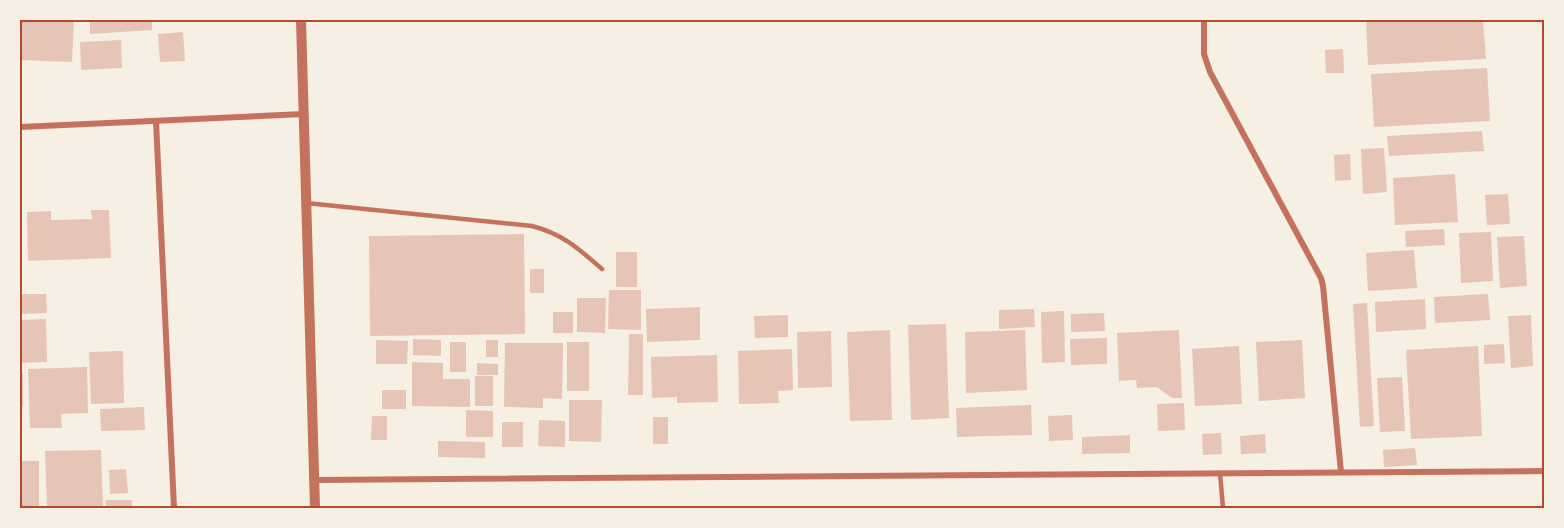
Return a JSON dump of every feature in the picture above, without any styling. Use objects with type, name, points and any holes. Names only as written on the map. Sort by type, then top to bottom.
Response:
[{"type":"street","points":[[301,20],[315,508]]},
{"type":"street","points":[[1204,20],[1204,54],[1210,72],[1321,278],[1341,472]]},
{"type":"street","points":[[20,127],[304,114]]},
{"type":"street","points":[[156,121],[174,508]]},
{"type":"street","points":[[314,480],[1545,471]]},
{"type":"lane","points":[[306,203],[532,226],[561,236],[602,269]]},
{"type":"lane","points":[[1221,473],[1223,508]]},
{"type":"building","points":[[20,20],[74,20],[72,62],[20,60]]},
{"type":"building","points":[[90,20],[152,20],[152,30],[90,34]]},
{"type":"building","points":[[1366,20],[1483,20],[1486,59],[1368,65]]},
{"type":"building","points":[[183,32],[185,61],[160,62],[158,34]]},
{"type":"building","points":[[121,40],[122,68],[81,70],[80,42]]},
{"type":"building","points":[[1343,49],[1344,73],[1326,73],[1325,50]]},
{"type":"building","points":[[1487,68],[1490,121],[1374,127],[1371,74]]},
{"type":"building","points":[[1482,131],[1484,151],[1389,156],[1387,136]]},
{"type":"building","points":[[1384,148],[1387,192],[1363,194],[1361,149]]},
{"type":"building","points":[[1350,154],[1351,180],[1335,181],[1334,155]]},
{"type":"building","points":[[1455,174],[1458,222],[1395,225],[1393,178]]},
{"type":"building","points":[[1508,194],[1510,224],[1487,225],[1485,195]]},
{"type":"building","points":[[91,210],[109,210],[111,258],[28,261],[27,212],[51,211],[51,220],[92,219]]},
{"type":"building","points":[[1444,229],[1445,245],[1406,247],[1405,231]]},
{"type":"building","points":[[1491,232],[1493,281],[1461,283],[1459,233]]},
{"type":"building","points":[[524,234],[525,334],[370,336],[369,236]]},
{"type":"building","points":[[1524,236],[1527,286],[1500,288],[1497,237]]},
{"type":"building","points":[[1414,250],[1417,288],[1368,291],[1366,253]]},
{"type":"building","points":[[616,252],[637,252],[637,287],[616,287]]},
{"type":"building","points":[[530,269],[544,269],[544,293],[530,293]]},
{"type":"building","points":[[609,290],[641,290],[641,330],[608,329]]},
{"type":"building","points":[[20,294],[46,294],[47,313],[20,314]]},
{"type":"building","points":[[1488,294],[1490,320],[1435,323],[1434,297]]},
{"type":"building","points":[[577,298],[606,298],[605,333],[577,332]]},
{"type":"building","points":[[1425,299],[1426,329],[1376,332],[1375,302]]},
{"type":"building","points":[[1367,303],[1374,426],[1360,427],[1353,304]]},
{"type":"building","points":[[700,307],[700,340],[647,342],[646,309]]},
{"type":"building","points":[[1034,309],[1035,327],[999,329],[999,310]]},
{"type":"building","points":[[1064,311],[1065,362],[1042,363],[1041,312]]},
{"type":"building","points":[[553,312],[573,312],[573,333],[553,333]]},
{"type":"building","points":[[1104,313],[1105,331],[1071,332],[1071,314]]},
{"type":"building","points":[[788,315],[788,337],[755,338],[754,316]]},
{"type":"building","points":[[1531,315],[1533,366],[1511,368],[1508,316]]},
{"type":"building","points":[[46,319],[47,362],[20,363],[20,320]]},
{"type":"building","points":[[946,324],[949,418],[911,420],[908,325]]},
{"type":"building","points":[[890,330],[892,420],[850,421],[847,332]]},
{"type":"building","points":[[1025,330],[1027,390],[966,393],[965,332]]},
{"type":"building","points":[[1179,330],[1182,398],[1172,398],[1157,387],[1137,388],[1136,380],[1119,381],[1117,333]]},
{"type":"building","points":[[831,331],[832,387],[798,388],[797,332]]},
{"type":"building","points":[[629,334],[643,334],[643,395],[628,395]]},
{"type":"building","points":[[1107,338],[1107,364],[1071,365],[1070,339]]},
{"type":"building","points":[[413,339],[441,340],[441,356],[413,355]]},
{"type":"building","points":[[376,340],[408,341],[407,364],[376,364]]},
{"type":"building","points":[[486,340],[498,340],[498,357],[486,357]]},
{"type":"building","points":[[1302,340],[1305,398],[1259,401],[1256,342]]},
{"type":"building","points":[[450,342],[466,342],[466,372],[450,372]]},
{"type":"building","points":[[567,342],[589,342],[589,391],[567,391]]},
{"type":"building","points":[[505,343],[563,343],[562,399],[543,398],[543,408],[504,407]]},
{"type":"building","points":[[1504,344],[1505,363],[1484,364],[1484,345]]},
{"type":"building","points":[[1239,346],[1242,404],[1195,406],[1192,349]]},
{"type":"building","points":[[1478,346],[1482,436],[1411,439],[1406,350]]},
{"type":"building","points":[[792,349],[793,390],[778,391],[779,403],[739,404],[738,351]]},
{"type":"building","points":[[123,351],[124,403],[91,404],[89,352]]},
{"type":"building","points":[[717,355],[718,402],[677,403],[677,397],[652,398],[651,357]]},
{"type":"building","points":[[412,362],[443,363],[443,379],[470,379],[470,407],[412,406]]},
{"type":"building","points":[[477,363],[498,364],[498,375],[477,375]]},
{"type":"building","points":[[87,367],[88,413],[61,414],[62,428],[30,428],[28,369]]},
{"type":"building","points":[[20,373],[23,373],[23,407],[20,407]]},
{"type":"building","points":[[475,376],[493,376],[493,406],[475,406]]},
{"type":"building","points":[[1402,377],[1405,431],[1380,432],[1377,378]]},
{"type":"building","points":[[382,390],[406,390],[406,409],[382,409]]},
{"type":"building","points":[[569,400],[602,400],[601,442],[569,441]]},
{"type":"building","points":[[1184,403],[1185,430],[1158,431],[1157,404]]},
{"type":"building","points":[[1031,405],[1032,435],[957,437],[956,408]]},
{"type":"building","points":[[144,407],[145,430],[101,431],[100,409]]},
{"type":"building","points":[[466,410],[493,411],[493,437],[466,437]]},
{"type":"building","points":[[1072,415],[1073,440],[1049,441],[1048,416]]},
{"type":"building","points":[[372,416],[387,416],[387,440],[371,440]]},
{"type":"building","points":[[653,417],[668,417],[668,444],[653,444]]},
{"type":"building","points":[[539,420],[565,421],[565,447],[538,446]]},
{"type":"building","points":[[502,422],[523,422],[523,447],[502,447]]},
{"type":"building","points":[[1221,433],[1222,454],[1203,455],[1202,434]]},
{"type":"building","points":[[1265,434],[1266,453],[1241,454],[1240,436]]},
{"type":"building","points":[[1130,435],[1130,453],[1082,454],[1082,437]]},
{"type":"building","points":[[438,441],[485,442],[485,458],[438,457]]},
{"type":"building","points":[[1415,448],[1417,465],[1384,467],[1383,450]]},
{"type":"building","points":[[101,450],[103,508],[47,508],[45,451]]},
{"type":"building","points":[[20,461],[39,461],[39,508],[20,508]]},
{"type":"building","points":[[126,469],[128,493],[110,494],[109,470]]},
{"type":"building","points":[[106,500],[132,500],[132,508],[106,508]]}]
